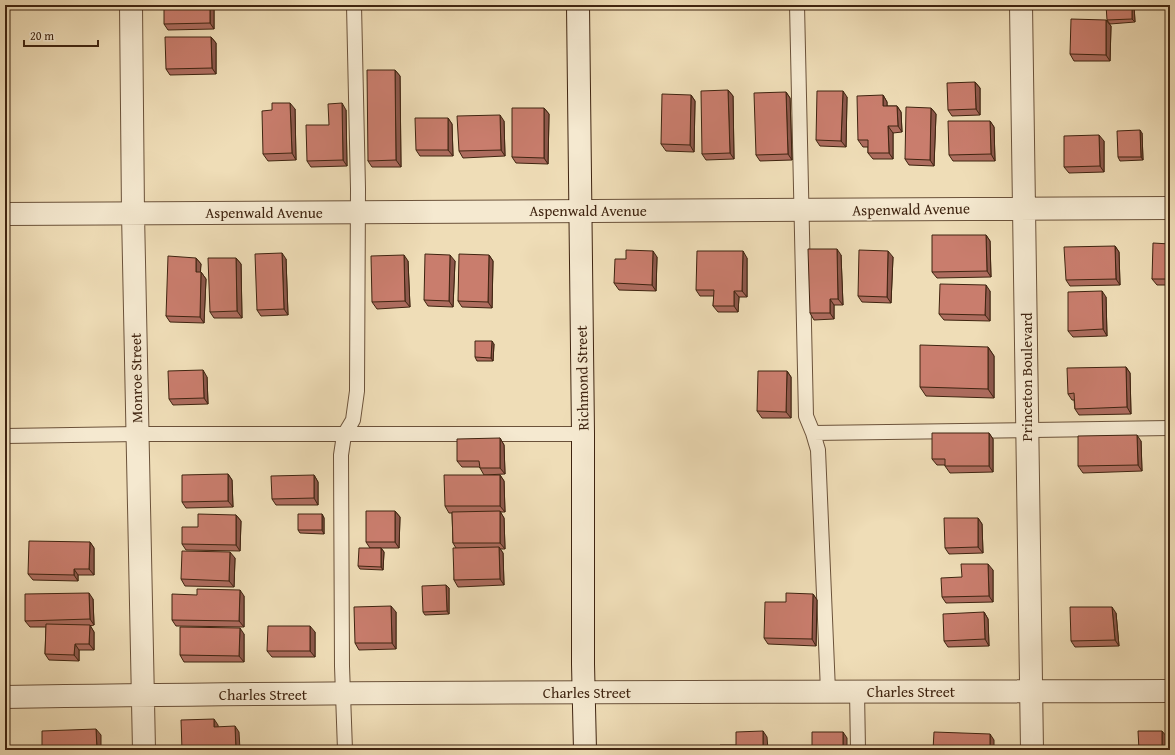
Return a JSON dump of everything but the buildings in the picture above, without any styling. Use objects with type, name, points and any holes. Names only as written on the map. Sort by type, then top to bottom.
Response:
[{"type":"street","name":"Monroe Street","points":[[131,5],[133,213],[144,750]]},
{"type":"street","name":"Richmond Street","points":[[578,5],[585,750]]},
{"type":"street","name":"Princeton Boulevard","points":[[1021,5],[1025,208],[1026,430],[1032,750]]},
{"type":"street","name":"Aspenwald Avenue","points":[[5,214],[1170,208]]},
{"type":"street","name":"Charles Street","points":[[5,697],[584,692],[1170,691]]},
{"type":"lane","points":[[346,750],[342,666],[341,455],[344,435],[353,420],[357,391],[357,211],[354,5]]},
{"type":"lane","points":[[797,5],[806,416],[818,450],[828,692]]},
{"type":"lane","points":[[813,433],[1170,428]]},
{"type":"lane","points":[[5,436],[138,434],[583,434]]},
{"type":"lane","points":[[857,691],[858,750]]}]
